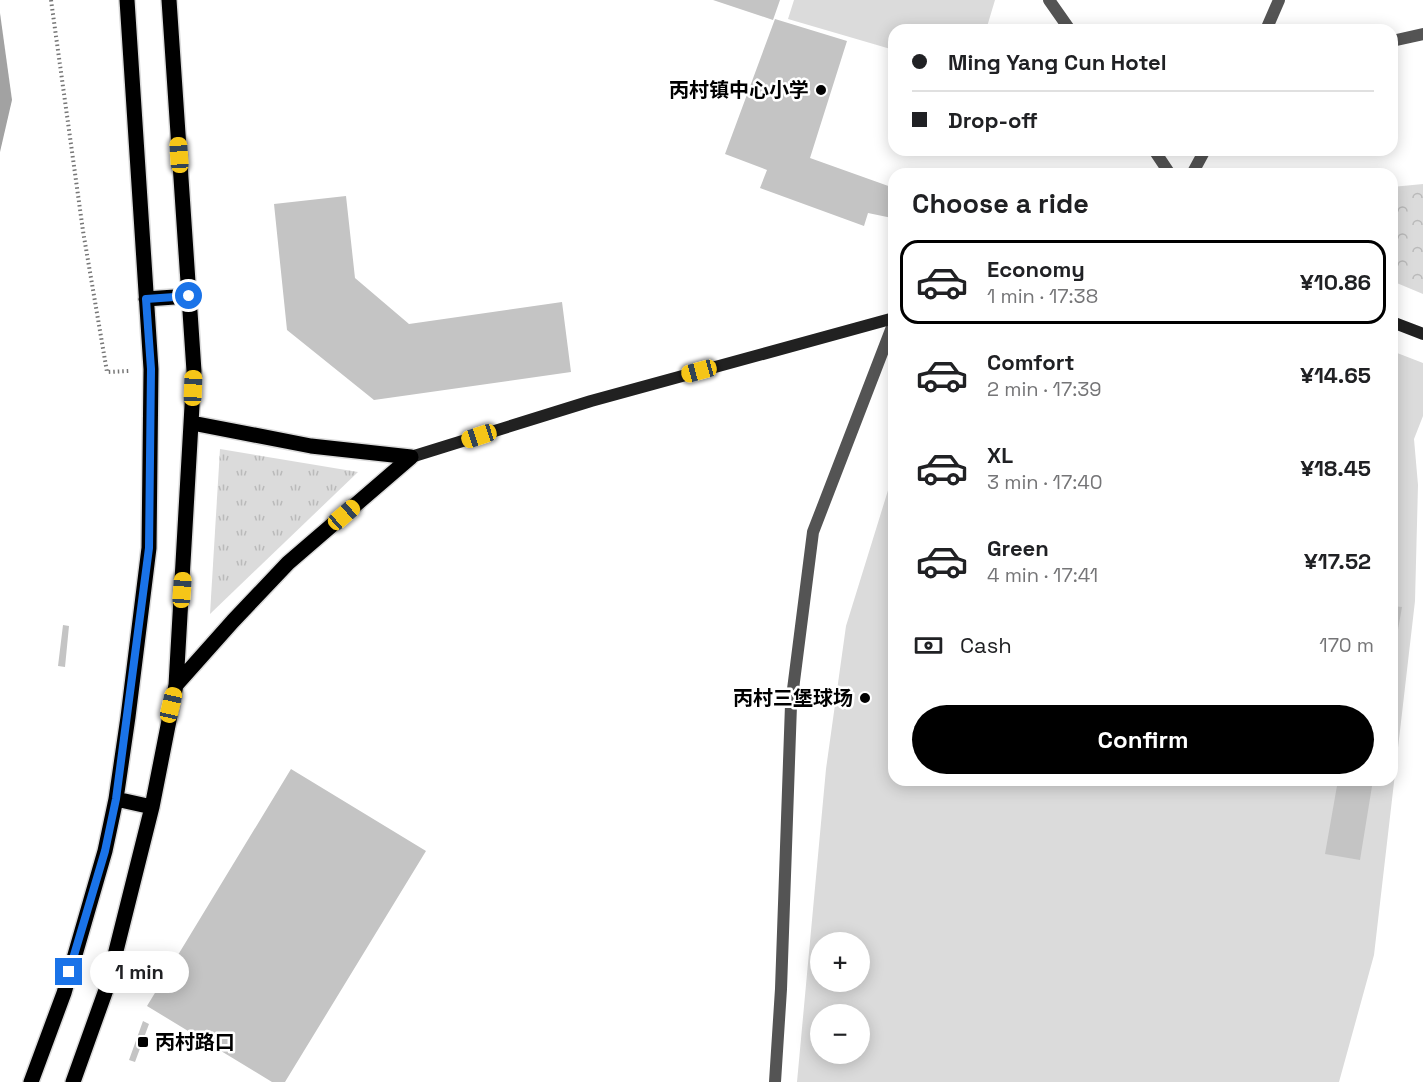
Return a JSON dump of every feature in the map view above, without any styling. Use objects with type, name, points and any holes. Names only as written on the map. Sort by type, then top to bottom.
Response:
[{"type":"main road","points":[[31,1082],[67,982],[105,851],[116,799],[149,548],[151,369],[127,0]]},
{"type":"main road","points":[[73,1082],[107,987],[152,807],[176,686],[194,370],[168,0]]},
{"type":"main road","points":[[146,299],[189,296]]},
{"type":"main road","points":[[192,423],[312,446],[411,457]]},
{"type":"main road","points":[[176,686],[288,563],[411,457]]},
{"type":"main road","points":[[116,799],[152,807]]},
{"type":"street","points":[[1050,0],[1066,24]]},
{"type":"street","points":[[1269,24],[1279,0]]},
{"type":"street","points":[[1398,40],[1423,34]]},
{"type":"street","points":[[411,457],[591,400],[888,322]]},
{"type":"street","points":[[1398,324],[1423,334]]},
{"type":"street","points":[[775,1082],[781,989],[791,705],[813,532],[888,336]]},
{"type":"path","points":[[51,0],[83,231],[107,372],[151,369]]},
{"type":"green space","points":[[794,0],[995,0],[988,24],[888,24],[888,48],[788,19]]},
{"type":"green space","points":[[1423,184],[1423,294],[1398,284],[1398,186]]},
{"type":"green space","name":"丙村三堡球场","points":[[1398,353],[1423,363],[1423,416],[1414,439],[1418,485],[1415,601],[1398,748]]},
{"type":"green space","points":[[220,449],[358,472],[210,614]]},
{"type":"green space","name":"丙村三堡球场","points":[[888,490],[888,786],[1394,786],[1374,955],[1339,1082],[797,1082],[810,942],[810,992],[870,992],[870,932],[811,932],[826,769],[846,626]]},
{"type":"shaded area","points":[[0,13],[12,100],[0,152]]},
{"type":"building","points":[[713,0],[780,0],[773,20]]},
{"type":"building","points":[[775,19],[847,41],[810,158],[888,186],[888,217],[868,213],[864,226],[760,188],[767,170],[725,154]]},
{"type":"building","points":[[346,196],[355,278],[409,324],[562,302],[571,372],[374,400],[287,330],[274,204]]},
{"type":"building","points":[[1398,607],[1402,607],[1398,630]]},
{"type":"building","points":[[63,625],[69,626],[65,667],[58,666]]},
{"type":"building","points":[[291,769],[426,851],[285,1082],[272,1082],[147,1006]]},
{"type":"building","points":[[1337,786],[1372,786],[1360,860],[1325,854]]},
{"type":"building","points":[[143,1021],[149,1024],[135,1062],[129,1060]]},
{"type":"place","name":"丙村镇中心小学","points":[[821,90]]},
{"type":"place","name":"丙村三堡球场","points":[[865,698]]},
{"type":"place","name":"丙村路口","points":[[143,1042]]},
{"type":"route","points":[[69,972],[105,851],[116,799],[149,548],[151,369],[146,299],[189,296]]}]
